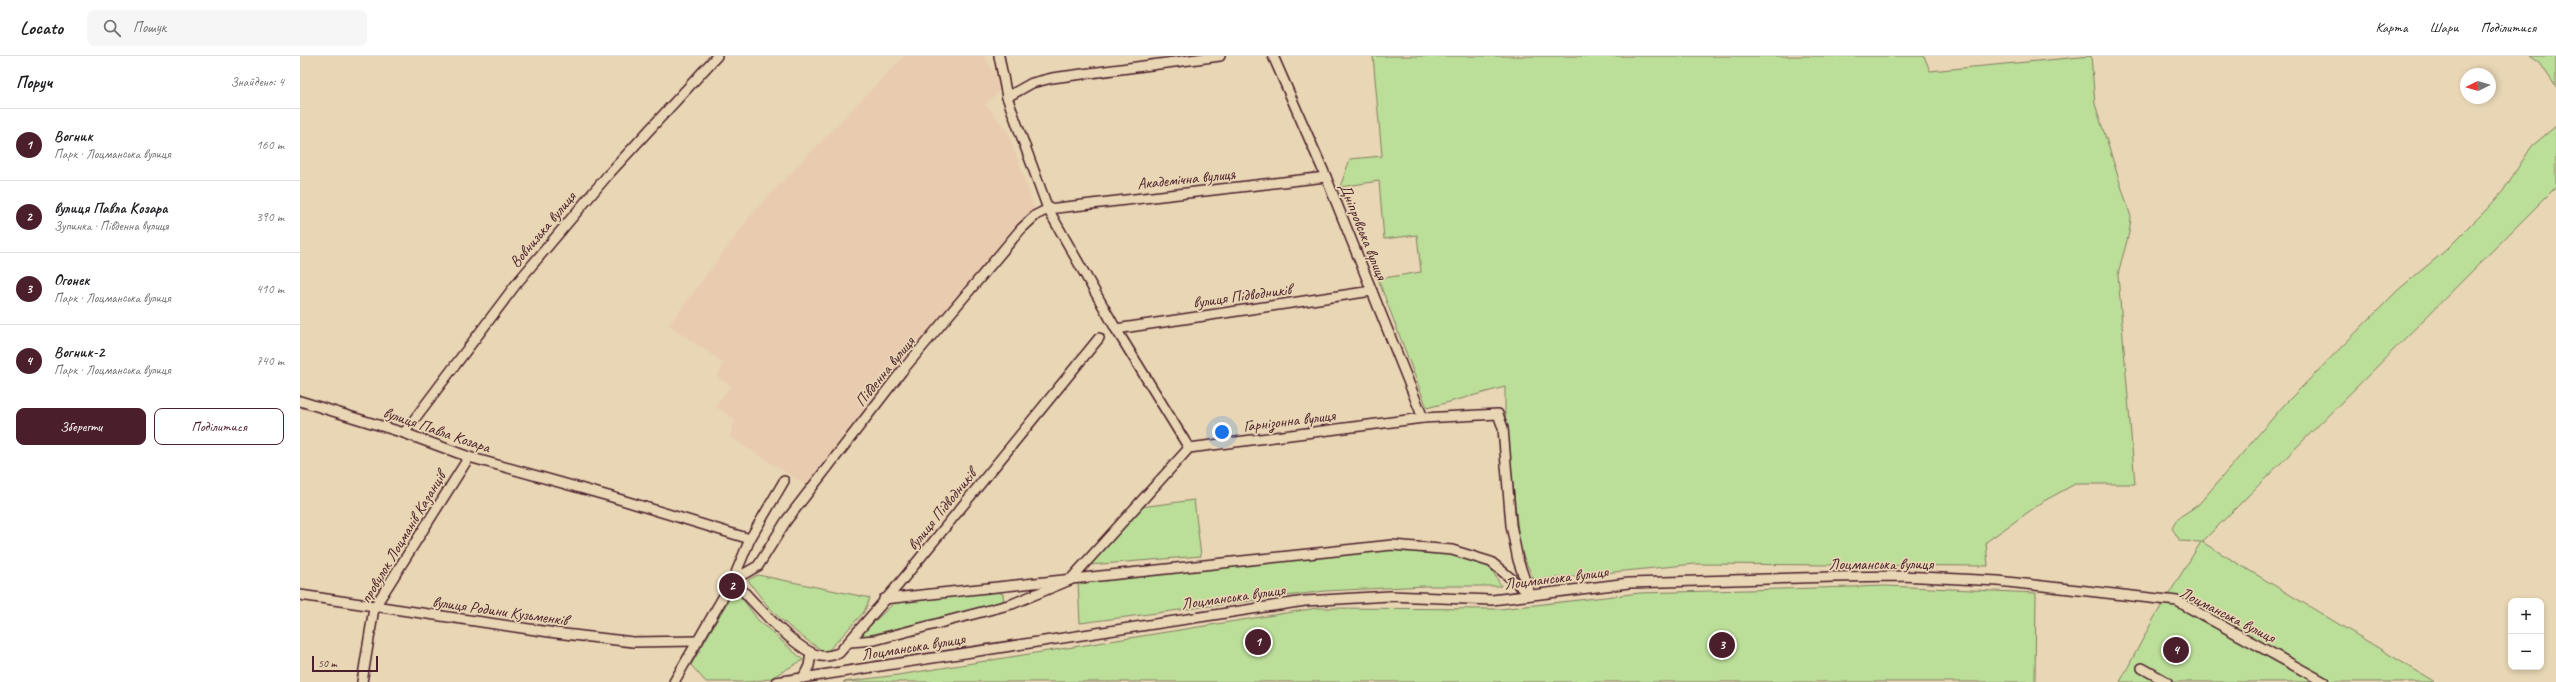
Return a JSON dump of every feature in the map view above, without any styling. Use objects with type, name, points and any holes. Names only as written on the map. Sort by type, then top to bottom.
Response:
[{"type":"street","name":"Вовнизька вулиця","points":[[404,433],[522,277],[607,176],[717,56]]},
{"type":"street","points":[[850,642],[875,640],[1012,604],[1070,580],[1188,448],[1116,329],[1048,209],[1007,97],[999,56]]},
{"type":"street","points":[[1007,97],[1032,83],[1052,78],[1220,56]]},
{"type":"street","name":"Дніпровська вулиця","points":[[1273,56],[1326,178],[1423,418]]},
{"type":"street","name":"Академічна вулиця","points":[[1048,209],[1326,178]]},
{"type":"street","name":"Південна вулиця","points":[[733,580],[758,566],[786,521],[902,371],[1021,229],[1036,215],[1048,209]]},
{"type":"street","name":"вулиця Підводників","points":[[1116,329],[1372,291]]},
{"type":"street","name":"вулиця Підводників","points":[[811,653],[830,657],[839,653],[850,642],[1099,338]]},
{"type":"street","name":"вулиця Павла Козара","points":[[300,402],[404,433],[469,457],[612,497],[750,539]]},
{"type":"street","name":"Гарнізонна вулиця","points":[[1188,448],[1423,418],[1498,414],[1503,428],[1510,525],[1518,560],[1530,595]]},
{"type":"street","name":"провулок Лоцманів Казанців","points":[[362,682],[374,608],[469,457]]},
{"type":"street","points":[[674,682],[733,580],[750,539],[784,481]]},
{"type":"street","points":[[884,599],[1392,545],[1452,550],[1491,562],[1530,595]]},
{"type":"street","name":"Лоцманська вулиця","points":[[776,682],[1306,601],[1390,596],[1492,600],[1629,583],[1902,576],[1998,580],[2177,601],[2324,682]]},
{"type":"street","points":[[733,580],[776,625],[811,653],[809,666],[803,678]]},
{"type":"street","name":"вулиця Родини Кузьменків","points":[[300,595],[374,608],[633,642],[698,641]]},
{"type":"street","points":[[2142,668],[2167,682]]},
{"type":"shaded area","points":[[904,56],[983,56],[1004,87],[985,104],[1008,132],[1035,211],[808,486],[730,437],[735,419],[715,406],[731,386],[717,377],[724,363],[669,325],[756,209]]},
{"type":"green space","points":[[1373,56],[1924,56],[1930,71],[2091,56],[2095,104],[2131,217],[2128,239],[2118,275],[2135,484],[2075,484],[2044,501],[1986,542],[1988,566],[1695,564],[1534,580],[1520,549],[1505,412],[1505,387],[1427,408],[1378,279],[1421,272],[1417,235],[1384,239],[1379,181],[1340,187],[1350,159],[1382,156]]},
{"type":"green space","points":[[2530,56],[2556,56],[2556,87],[2540,63]]},
{"type":"green space","points":[[2556,126],[2556,187],[2202,542],[2435,682],[2120,682],[2154,618],[2201,542],[2180,541],[2172,528],[2178,518],[2198,505],[2283,406],[2398,290],[2446,250],[2485,211],[2503,191],[2532,146]]},
{"type":"green space","points":[[1194,500],[1201,556],[1089,565],[1141,507]]},
{"type":"green space","points":[[1390,550],[1450,554],[1490,566],[1501,586],[1425,586],[1325,591],[1080,623],[1078,583]]},
{"type":"green space","points":[[758,575],[870,598],[864,612],[826,653],[792,629],[765,603],[748,580]]},
{"type":"green space","points":[[1887,586],[2036,593],[2035,682],[843,682],[898,675],[1317,608],[1500,609],[1640,593]]},
{"type":"green space","points":[[735,589],[758,620],[803,660],[769,679],[750,682],[706,682],[691,665]]},
{"type":"green space","points":[[995,591],[1003,594],[1004,603],[857,638],[894,603]]},
{"type":"place","name":"вулиця Павла Козара","points":[[732,586]]},
{"type":"place","name":"Вогник","points":[[1258,642]]},
{"type":"place","name":"Огонек","points":[[1722,645]]},
{"type":"place","name":"Вогник-2","points":[[2176,650]]}]
